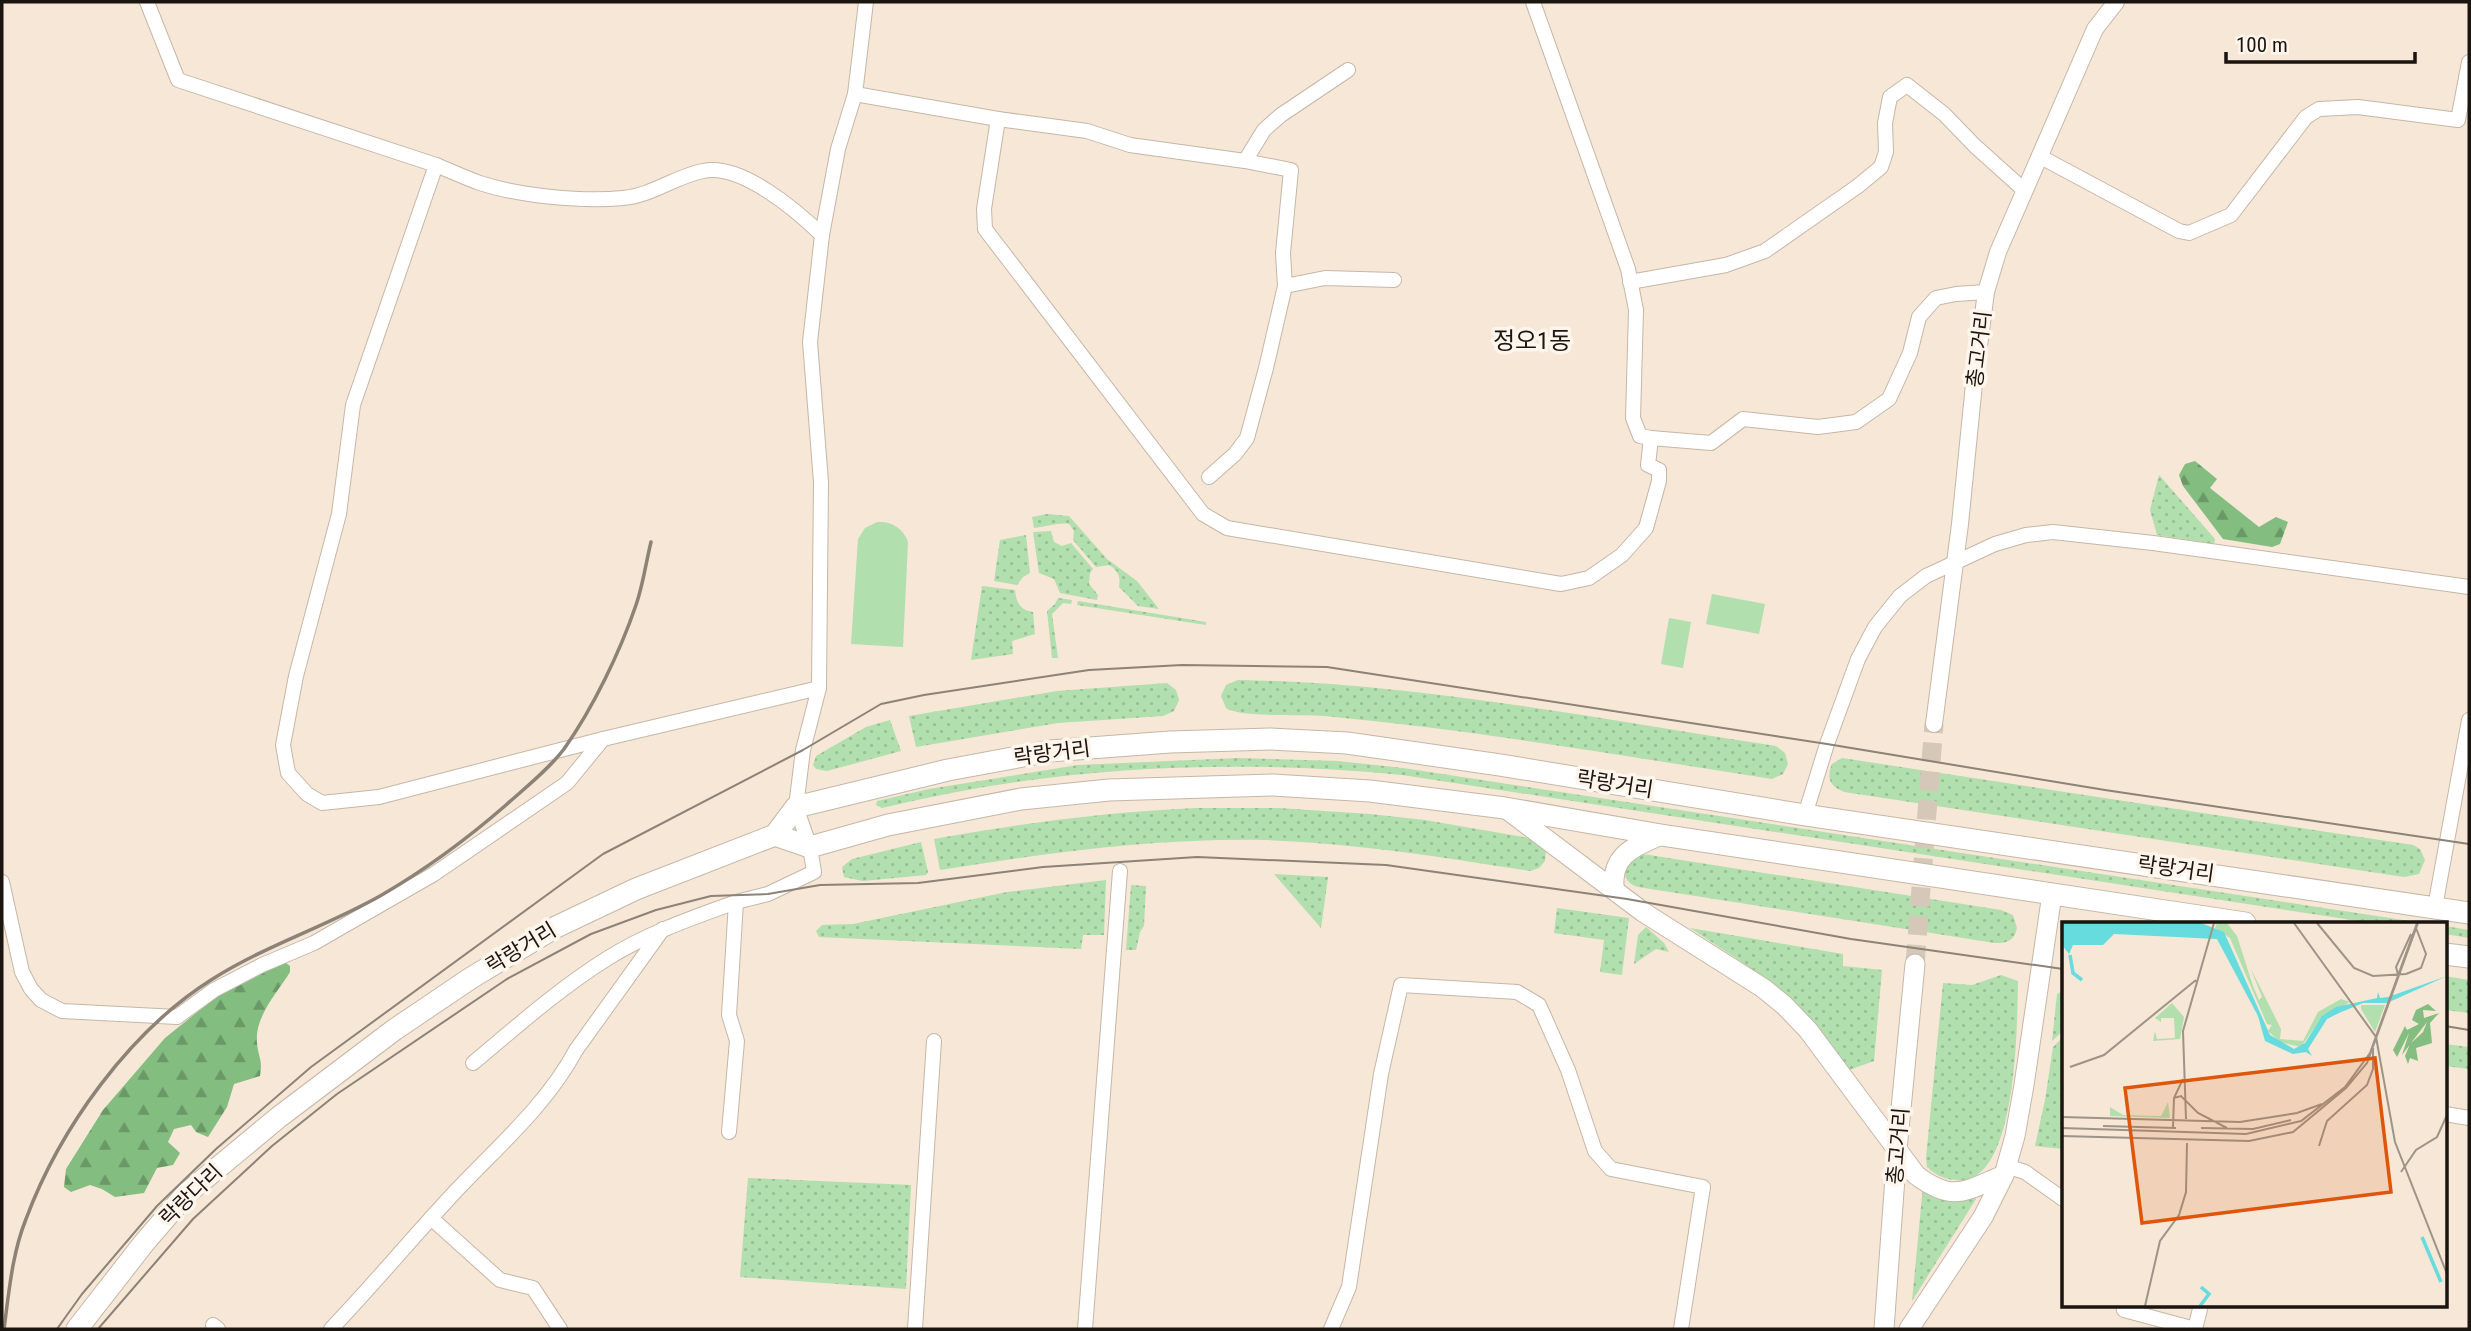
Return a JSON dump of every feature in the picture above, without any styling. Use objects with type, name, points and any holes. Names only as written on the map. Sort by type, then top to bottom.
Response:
[{"type":"main road","name":"락랑거리","points":[[796,807],[948,770],[1050,751],[1170,742],[1270,739],[1347,743],[1805,815],[2469,913]]},
{"type":"main road","name":"락랑거리","points":[[810,847],[888,825],[1021,799],[1109,790],[1273,785],[1370,790],[1506,808],[1661,835],[2238,922]]},
{"type":"main road","points":[[796,807],[775,835],[810,847]]},
{"type":"main road","points":[[1506,808],[1643,912],[1763,988],[1784,1005],[1808,1030],[1916,1175],[1941,1191],[1959,1192],[2005,1170]]},
{"type":"main road","name":"락랑거리","points":[[325,1080],[471,978],[556,927],[636,889],[775,835]]},
{"type":"main road","points":[[1614,889],[1613,877],[1618,862],[1631,849],[1661,835]]},
{"type":"main road","points":[[1909,1329],[1983,1217],[2005,1170],[2015,1136],[2024,1085],[2052,894]]},
{"type":"main road","points":[[2446,954],[2469,957]]},
{"type":"main road","name":"총고거리","points":[[1884,1329],[1897,1150],[1915,964]]},
{"type":"main road","name":"락랑다리","points":[[77,1329],[186,1194],[325,1080]]},
{"type":"street","points":[[147,2],[178,79],[436,165],[480,183],[512,192],[583,198],[624,198],[639,195],[704,170],[728,173],[750,181],[797,211],[822,234]]},
{"type":"street","points":[[473,1063],[531,1015],[608,958],[663,929],[736,902],[768,894],[814,872],[810,847],[796,807],[803,750],[819,688],[821,482],[810,342],[822,234],[838,149],[855,94],[866,2]]},
{"type":"street","points":[[1534,2],[1628,269],[1636,310],[1633,418],[1640,436],[1711,443],[1743,419],[1818,427],[1856,422],[1889,398],[1910,353],[1919,317],[1936,298],[1956,293],[1986,292]]},
{"type":"street","name":"총고거리","points":[[1934,724],[1986,292],[1998,251],[2095,29],[2116,2]]},
{"type":"street","points":[[2039,156],[2179,231],[2189,233],[2231,215],[2306,117],[2319,109],[2358,107],[2458,120],[2469,62]]},
{"type":"street","points":[[1245,161],[1264,130],[1280,115],[1349,70]]},
{"type":"street","points":[[1630,282],[1726,265],[1765,251],[1858,186],[1881,167],[1886,152],[1885,123],[1890,97],[1907,85],[1944,114],[2024,190]]},
{"type":"street","points":[[855,94],[998,119],[1087,131],[1130,145],[1291,170],[1283,253],[1284,286],[1266,368],[1247,438],[1235,454],[1209,477]]},
{"type":"street","points":[[998,119],[984,209],[985,229],[1203,514],[1227,528],[1561,584],[1589,578],[1622,555],[1646,528],[1659,481],[1659,470],[1648,465],[1647,460],[1651,439]]},
{"type":"street","points":[[436,165],[353,405],[339,514],[296,676],[283,745],[288,773],[307,794],[322,803],[367,799],[819,688]]},
{"type":"street","points":[[1284,286],[1325,278],[1394,280]]},
{"type":"street","points":[[1805,815],[1858,659],[1875,627],[1900,597],[1926,576],[1995,544],[2026,535],[2053,532],[2153,543],[2469,587]]},
{"type":"street","points":[[2435,907],[2469,720]]},
{"type":"street","points":[[2,882],[22,972],[41,1000],[62,1011],[177,1017],[214,990],[262,965],[314,943],[434,874],[567,783],[603,739]]},
{"type":"street","points":[[1085,1329],[1119,871]]},
{"type":"street","points":[[729,1132],[737,1041],[729,1016],[736,902]]},
{"type":"street","points":[[331,1329],[431,1218],[541,1103],[663,929]]},
{"type":"street","points":[[1331,1329],[1349,1287],[1381,1074],[1401,985],[1517,992],[1539,1005],[1568,1070],[1595,1151],[1611,1169],[1703,1187],[1681,1329]]},
{"type":"street","points":[[915,1329],[934,1041]]},
{"type":"street","points":[[2446,1114],[2469,1118]]},
{"type":"street","points":[[2005,1170],[2025,1172],[2062,1198]]},
{"type":"street","points":[[431,1218],[500,1280],[533,1288],[560,1329]]},
{"type":"street","points":[[2124,1310],[2195,1329],[2201,1306]]},
{"type":"green space","points":[[2195,461],[2217,479],[2210,488],[2259,527],[2276,517],[2288,522],[2280,544],[2272,547],[2223,539],[2183,486],[2179,475],[2185,464]]},
{"type":"green space","points":[[2159,475],[2215,539],[2214,544],[2157,535],[2150,510]]},
{"type":"green space","points":[[1047,514],[1069,516],[1107,559],[1137,581],[1159,609],[1138,606],[1119,587],[1119,577],[1115,569],[1109,565],[1096,567],[1073,540],[1074,531],[1069,524],[1034,528],[1032,517]]},
{"type":"green space","points":[[877,522],[896,526],[908,542],[903,647],[851,644],[858,539],[865,528]]},
{"type":"green space","points":[[1051,531],[1054,542],[1062,546],[1071,543],[1093,569],[1089,584],[1098,595],[1097,600],[1060,593],[1054,579],[1039,573],[1033,532]]},
{"type":"green space","points":[[1026,535],[1030,573],[1017,585],[994,581],[1000,540]]},
{"type":"green space","points":[[982,586],[1015,590],[1020,605],[1033,612],[1035,634],[1012,641],[1013,654],[971,660]]},
{"type":"green space","points":[[1712,594],[1765,604],[1759,634],[1706,624]]},
{"type":"green space","points":[[1058,598],[1072,600],[1071,604],[1063,603],[1052,614],[1058,658],[1052,658],[1047,611]]},
{"type":"green space","points":[[1078,601],[1206,622],[1206,625],[1077,605]]},
{"type":"green space","points":[[1669,618],[1691,622],[1683,668],[1661,664]]},
{"type":"green space","points":[[1238,680],[1373,688],[1575,714],[1776,746],[1785,753],[1788,764],[1783,774],[1772,779],[1437,729],[1325,716],[1245,713],[1226,708],[1221,696],[1226,685]]},
{"type":"green space","points":[[1167,683],[1176,690],[1179,700],[1174,711],[1163,716],[1058,723],[916,747],[909,716],[1057,691]]},
{"type":"green space","points":[[890,720],[901,751],[827,771],[816,769],[813,765],[816,756],[866,727]]},
{"type":"green space","points":[[1238,758],[1338,761],[1403,768],[2416,922],[2365,922],[1402,775],[1271,767],[1140,769],[1011,783],[882,808],[876,805],[877,801],[929,789],[1078,765]]},
{"type":"green space","points":[[1842,758],[2413,845],[2420,849],[2425,860],[2419,874],[2404,877],[1844,792],[1835,787],[1829,778],[1832,764]]},
{"type":"green space","points":[[1196,808],[1279,808],[1425,820],[1535,839],[1546,851],[1545,861],[1539,868],[1530,871],[1365,847],[1224,840],[1102,848],[940,870],[934,839],[1065,819]]},
{"type":"green space","points":[[921,842],[928,872],[926,875],[863,881],[844,877],[842,867],[852,859]]},
{"type":"green space","points":[[1643,854],[2001,910],[2013,915],[2017,928],[2009,940],[1995,943],[1638,887],[1626,878],[1625,863]]},
{"type":"green space","points":[[1274,874],[1328,877],[1321,928]]},
{"type":"green space","points":[[1106,880],[1104,935],[1083,935],[1081,949],[819,937],[816,931],[822,925],[853,924],[1007,892]]},
{"type":"green space","points":[[1131,885],[1146,886],[1144,926],[1136,950],[1126,950]]},
{"type":"green space","points":[[1557,908],[1629,918],[1622,975],[1600,972],[1604,940],[1554,933]]},
{"type":"green space","points":[[2446,926],[2469,930],[2469,938],[2446,934]]},
{"type":"green space","points":[[1646,927],[1664,943],[1669,952],[1656,949],[1634,964],[1638,935]]},
{"type":"green space","points":[[1690,928],[1843,954],[1843,966],[1882,970],[1874,1061],[1849,1070],[1815,1024],[1778,989]]},
{"type":"green space","points":[[277,963],[286,963],[290,966],[290,972],[259,1024],[257,1043],[261,1062],[260,1076],[234,1084],[227,1107],[208,1137],[196,1132],[191,1125],[174,1129],[168,1142],[180,1153],[173,1165],[157,1168],[144,1193],[115,1197],[90,1185],[71,1192],[64,1187],[66,1169],[103,1110],[165,1038],[216,997]]},
{"type":"green space","points":[[2001,975],[2018,981],[2015,1062],[2004,1127],[1994,1154],[1980,1173],[1961,1180],[1947,1179],[1927,1167],[1926,1158],[1943,983],[1972,985]]},
{"type":"green space","points":[[2446,976],[2469,980],[2469,1013],[2446,1010]]},
{"type":"green space","points":[[2062,992],[2062,1032],[2052,1041],[2057,994]]},
{"type":"green space","points":[[2062,1038],[2062,1149],[2035,1146],[2053,1047]]},
{"type":"green space","points":[[2446,1044],[2469,1047],[2469,1069],[2446,1066]]},
{"type":"green space","points":[[748,1178],[911,1185],[906,1289],[740,1277]]},
{"type":"green space","points":[[1923,1186],[1974,1196],[1976,1199],[1912,1301]]},
{"type":"tunnel","points":[[1915,964],[1934,724]]},
{"type":"tram line","points":[[57,1329],[82,1294],[157,1206],[216,1149],[311,1067],[603,854],[803,750],[881,704],[924,695],[1089,670],[1182,665],[1327,667],[2105,790],[2469,844]]},
{"type":"tram line","points":[[98,1329],[193,1219],[272,1146],[337,1094],[507,979],[591,934],[656,910],[711,896],[768,894],[820,885],[918,883],[1043,867],[1197,857],[1386,865],[1627,899],[1851,939],[2062,969]]},
{"type":"tram line","points":[[2446,1026],[2469,1030]]},
{"type":"railway","points":[[4,1329],[17,1246],[40,1185],[78,1117],[125,1054],[181,1001],[211,980],[252,957],[359,907],[429,865],[491,818],[544,771],[575,733],[614,660],[630,623],[651,542]]},
{"type":"district","name":"정오1동","points":[[1532,341]]}]
